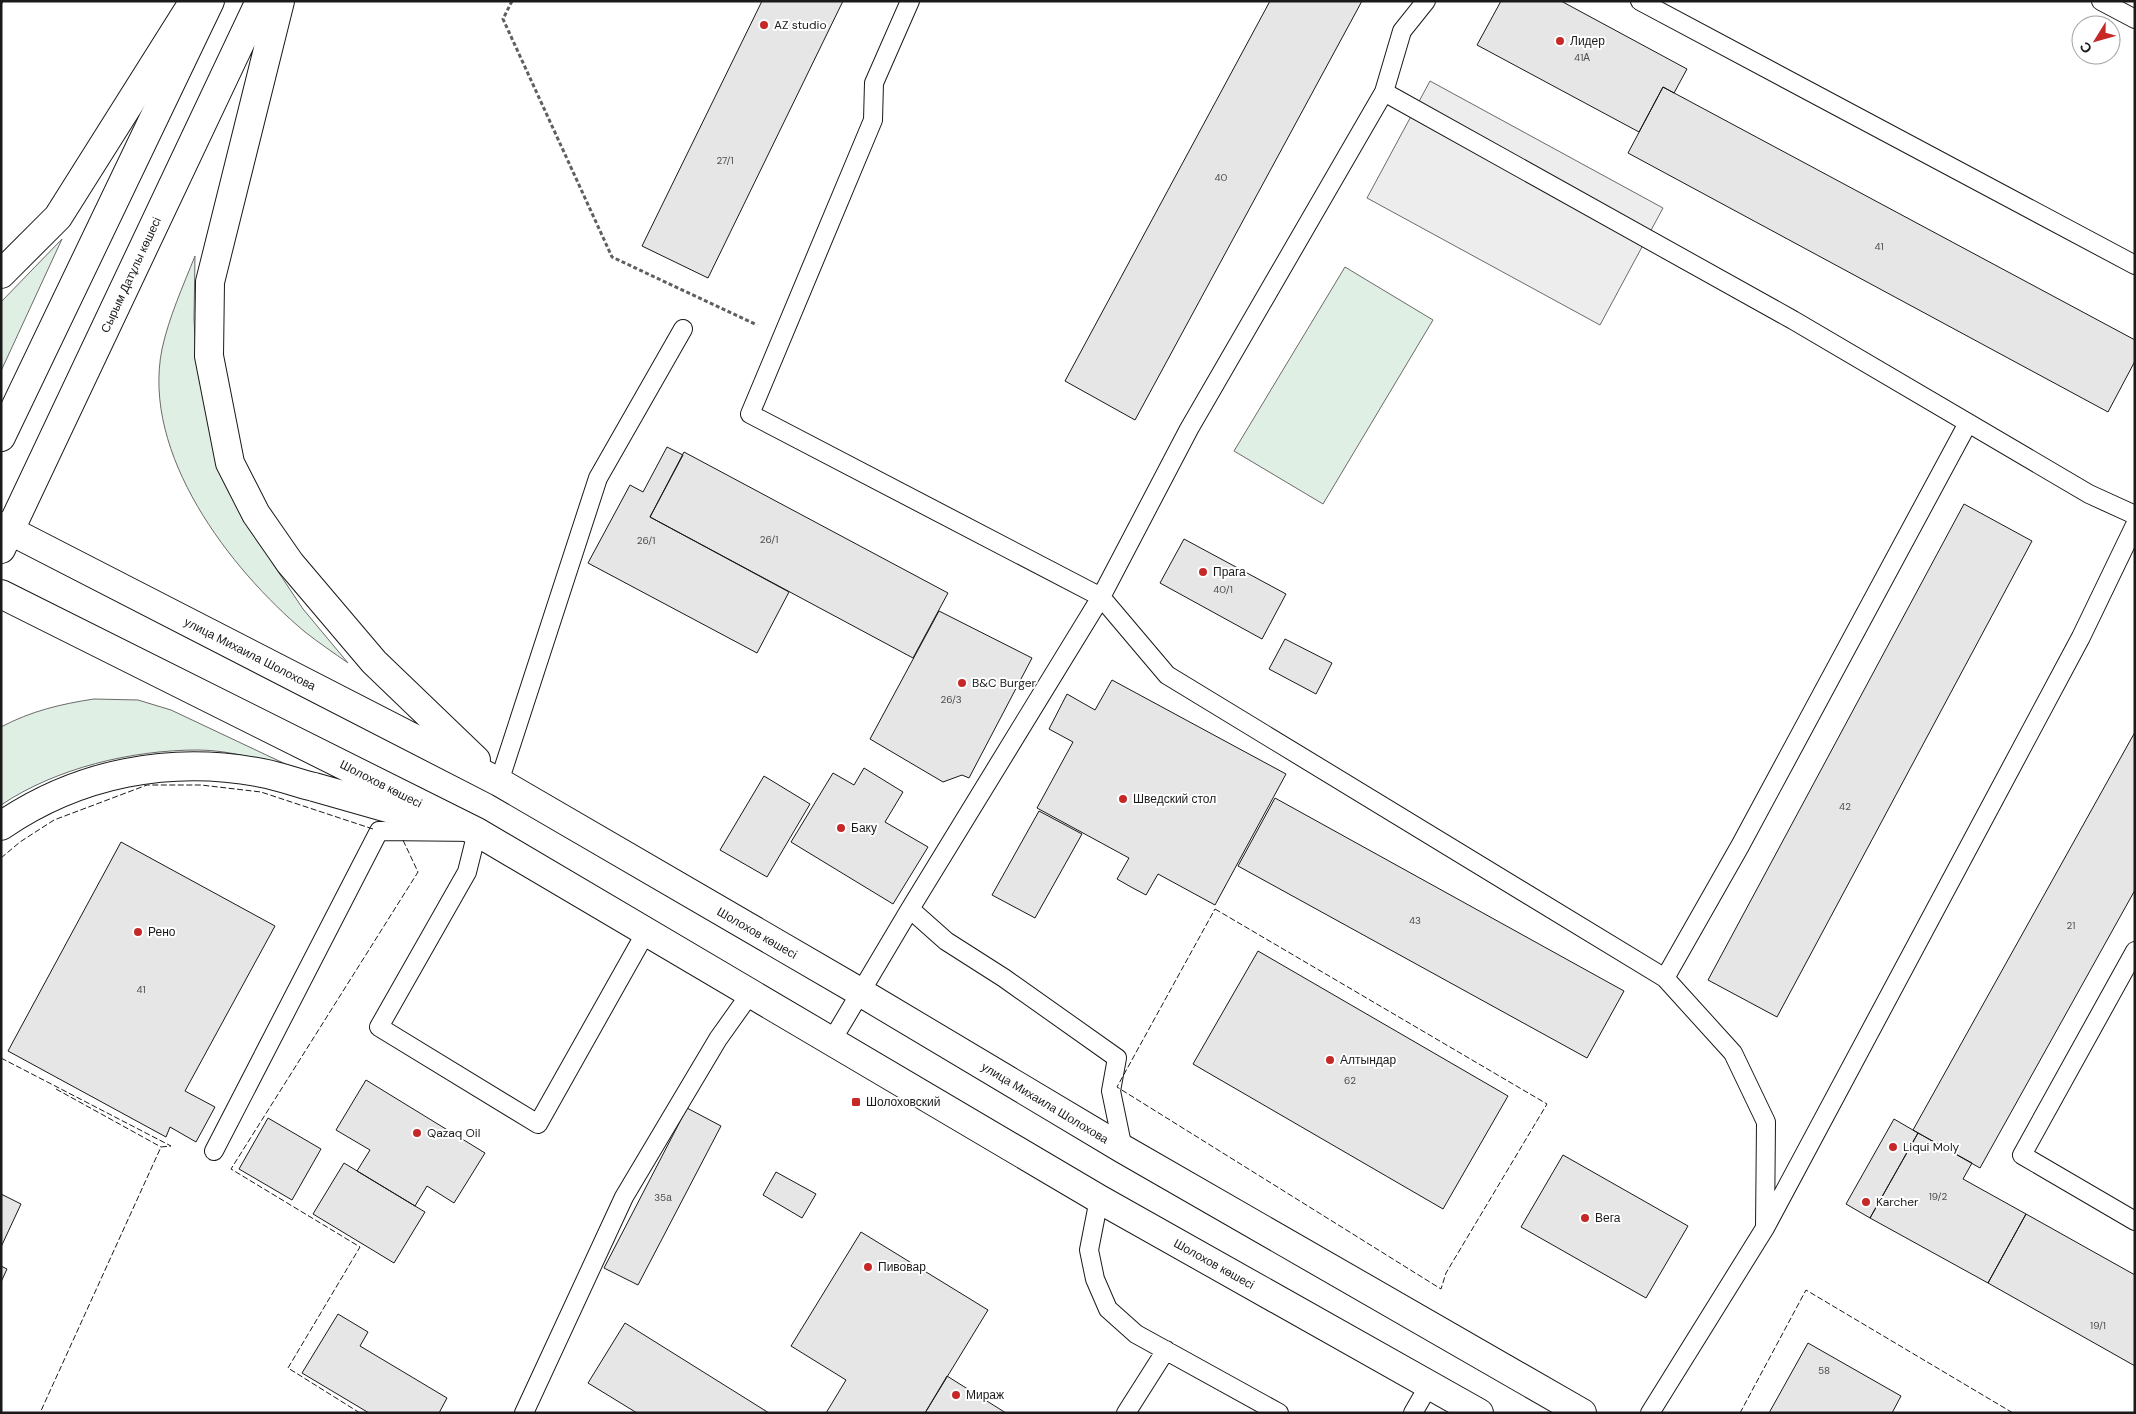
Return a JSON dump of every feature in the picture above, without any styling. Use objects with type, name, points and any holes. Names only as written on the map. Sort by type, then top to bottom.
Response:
[{"type":"main road","points":[[1,274],[58,216],[194,1]]},
{"type":"main road","points":[[1,437],[210,1]]},
{"type":"main road","name":"Сырым Датұлы көшесі","points":[[4,536],[260,1]]},
{"type":"main road","points":[[280,1],[210,282],[209,356],[230,462],[256,514],[290,563],[374,662],[499,782]]},
{"type":"main road","name":"улица Михаила Шолохова","points":[[4,536],[499,782]]},
{"type":"main road","name":"Шолохов көшесі","points":[[1,594],[477,832],[750,994]]},
{"type":"main road","points":[[1,826],[43,801],[84,784],[142,769],[195,765],[262,773],[477,832]]},
{"type":"main road","name":"Шолохов көшесі","points":[[499,782],[860,992]]},
{"type":"main road","name":"улица Михаила Шолохова","points":[[860,992],[1123,1149],[1582,1413]]},
{"type":"main road","points":[[750,994],[831,1042]]},
{"type":"main road","name":"Шолохов көшесі","points":[[831,1042],[1099,1200],[1479,1413]]},
{"type":"lane","points":[[910,1],[874,84],[873,120],[750,414],[1101,597],[1167,675],[1665,978],[1733,1053],[1766,1122],[1766,1228]]},
{"type":"lane","points":[[831,1042],[1101,597],[1189,429],[1384,92],[1402,31],[1426,1]]},
{"type":"lane","points":[[1640,1],[2135,265]]},
{"type":"lane","points":[[2101,1],[2135,19]]},
{"type":"lane","points":[[1384,92],[1793,320],[2089,494],[2135,516]]},
{"type":"lane","points":[[499,782],[598,478],[683,329]]},
{"type":"lane","points":[[1665,978],[1740,846],[1968,423]]},
{"type":"lane","points":[[1650,1413],[1766,1228],[2081,637],[2135,525]]},
{"type":"lane","points":[[214,1150],[379,831],[477,832],[468,872],[379,1027],[538,1124],[646,932]]},
{"type":"lane","points":[[910,909],[946,941],[1004,978],[1116,1058],[1111,1091],[1123,1149]]},
{"type":"lane","points":[[2135,951],[2022,1155],[2135,1221]]},
{"type":"lane","points":[[524,1413],[624,1197],[718,1039],[750,994]]},
{"type":"lane","points":[[1099,1200],[1089,1250],[1095,1280],[1108,1309],[1136,1334],[1279,1413]]},
{"type":"lane","points":[[1126,1413],[1166,1350]]},
{"type":"lane","points":[[1414,1413],[1429,1385]]},
{"type":"path","points":[[512,1],[503,19],[612,257],[782,337]]},
{"type":"green space","points":[[62,239],[1,371],[1,302]]},
{"type":"green space","points":[[195,256],[194,318],[196,361],[206,410],[245,516],[273,564],[303,609],[348,663],[305,632],[276,606],[248,576],[221,542],[198,506],[178,468],[165,429],[159,389],[162,349],[172,313]]},
{"type":"green space","points":[[1345,267],[1433,320],[1323,504],[1234,451]]},
{"type":"green space","points":[[94,699],[138,700],[171,710],[296,769],[247,756],[210,750],[147,753],[70,771],[23,792],[1,805],[1,727],[46,709]]},
{"type":"shaded area","points":[[1430,81],[1663,208],[1600,325],[1367,198]]},
{"type":"building","points":[[762,1],[843,1],[708,278],[642,246]]},
{"type":"building","points":[[1270,1],[1362,1],[1135,420],[1065,381]]},
{"type":"building","points":[[1501,1],[1561,1],[1687,69],[1674,93],[1663,87],[1639,132],[1477,45]]},
{"type":"building","points":[[1663,87],[2135,340],[2135,361],[2108,412],[1628,153]]},
{"type":"building","points":[[667,447],[683,455],[650,517],[789,592],[757,653],[588,563],[630,485],[643,492]]},
{"type":"building","points":[[684,452],[948,593],[913,658],[650,517]]},
{"type":"building","points":[[1964,504],[2032,541],[1777,1017],[1708,980]]},
{"type":"building","points":[[1184,539],[1286,594],[1262,639],[1160,583]]},
{"type":"building","points":[[939,611],[1032,658],[969,778],[962,775],[943,782],[870,739]]},
{"type":"building","points":[[1285,639],[1332,663],[1316,694],[1269,669]]},
{"type":"building","points":[[1112,680],[1286,774],[1215,905],[1158,874],[1146,895],[1131,887],[1117,879],[1129,858],[1037,808],[1073,742],[1049,729],[1067,694],[1095,710]]},
{"type":"building","points":[[2135,732],[2135,890],[1980,1168],[1913,1130]]},
{"type":"building","points":[[864,768],[903,792],[885,822],[928,847],[893,904],[791,842],[833,773],[854,785]]},
{"type":"building","points":[[764,776],[810,804],[767,877],[720,850]]},
{"type":"building","points":[[1275,798],[1624,991],[1587,1058],[1238,866]]},
{"type":"building","points":[[1039,811],[1082,834],[1035,918],[992,895]]},
{"type":"building","points":[[121,842],[275,926],[185,1091],[215,1107],[196,1142],[170,1127],[166,1137],[8,1051]]},
{"type":"building","points":[[1258,951],[1508,1096],[1443,1209],[1193,1064]]},
{"type":"building","points":[[366,1080],[485,1153],[454,1203],[427,1186],[415,1206],[357,1171],[370,1150],[336,1130]]},
{"type":"building","points":[[687,1108],[721,1126],[638,1285],[604,1268]]},
{"type":"building","points":[[268,1118],[321,1149],[292,1200],[239,1169]]},
{"type":"building","points":[[1894,1119],[1918,1133],[1870,1218],[1846,1204]]},
{"type":"building","points":[[1918,1133],[1972,1163],[1963,1179],[2026,1214],[1988,1283],[1870,1218]]},
{"type":"building","points":[[1563,1155],[1688,1226],[1646,1298],[1521,1227]]},
{"type":"building","points":[[344,1163],[425,1212],[394,1263],[313,1214]]},
{"type":"building","points":[[776,1172],[816,1194],[802,1218],[763,1195]]},
{"type":"building","points":[[1,1194],[21,1204],[1,1247]]},
{"type":"building","points":[[2026,1214],[2135,1275],[2135,1366],[1988,1283]]},
{"type":"building","points":[[861,1232],[988,1310],[925,1413],[826,1413],[846,1380],[791,1346]]},
{"type":"building","points":[[1,1266],[7,1269],[1,1282]]},
{"type":"building","points":[[338,1314],[368,1332],[360,1346],[447,1398],[439,1413],[369,1413],[302,1373]]},
{"type":"building","points":[[625,1323],[769,1413],[637,1413],[588,1383]]},
{"type":"building","points":[[1808,1343],[1901,1396],[1892,1413],[1769,1413]]},
{"type":"building","name":"Мираж","points":[[947,1376],[1006,1413],[925,1413]]},
{"type":"fence","points":[[1,5],[3,1]]},
{"type":"fence","points":[[1,858],[20,842],[54,820],[147,785],[201,785],[261,792],[373,829]]},
{"type":"fence","points":[[360,1413],[288,1368],[360,1247],[231,1169],[418,872],[402,838]]},
{"type":"fence","points":[[1215,909],[1547,1104],[1446,1273],[1441,1289],[1117,1087],[1215,909]]},
{"type":"fence","points":[[1,1058],[171,1146],[161,1147],[40,1413]]},
{"type":"fence","points":[[56,1089],[161,1147]]},
{"type":"fence","points":[[1740,1413],[1806,1290],[2013,1413]]},
{"type":"place","name":"AZ studio","points":[[764,25]]},
{"type":"place","name":"Лидер","points":[[1560,41]]},
{"type":"place","name":"Прага","points":[[1203,572]]},
{"type":"place","name":"B&C Burger","points":[[962,683]]},
{"type":"place","name":"Шведский стол","points":[[1123,799]]},
{"type":"place","name":"Баку","points":[[841,828]]},
{"type":"place","name":"Рено","points":[[138,932]]},
{"type":"place","name":"Алтындар","points":[[1330,1060]]},
{"type":"place","name":"Шолоховский","points":[[856,1102]]},
{"type":"place","name":"Qazaq Oil","points":[[417,1133]]},
{"type":"place","name":"Liqui Moly","points":[[1893,1147]]},
{"type":"place","name":"Karcher","points":[[1866,1202]]},
{"type":"place","name":"Вега","points":[[1585,1218]]},
{"type":"place","name":"Пивовар","points":[[868,1267]]},
{"type":"place","name":"Мираж","points":[[956,1395]]}]
